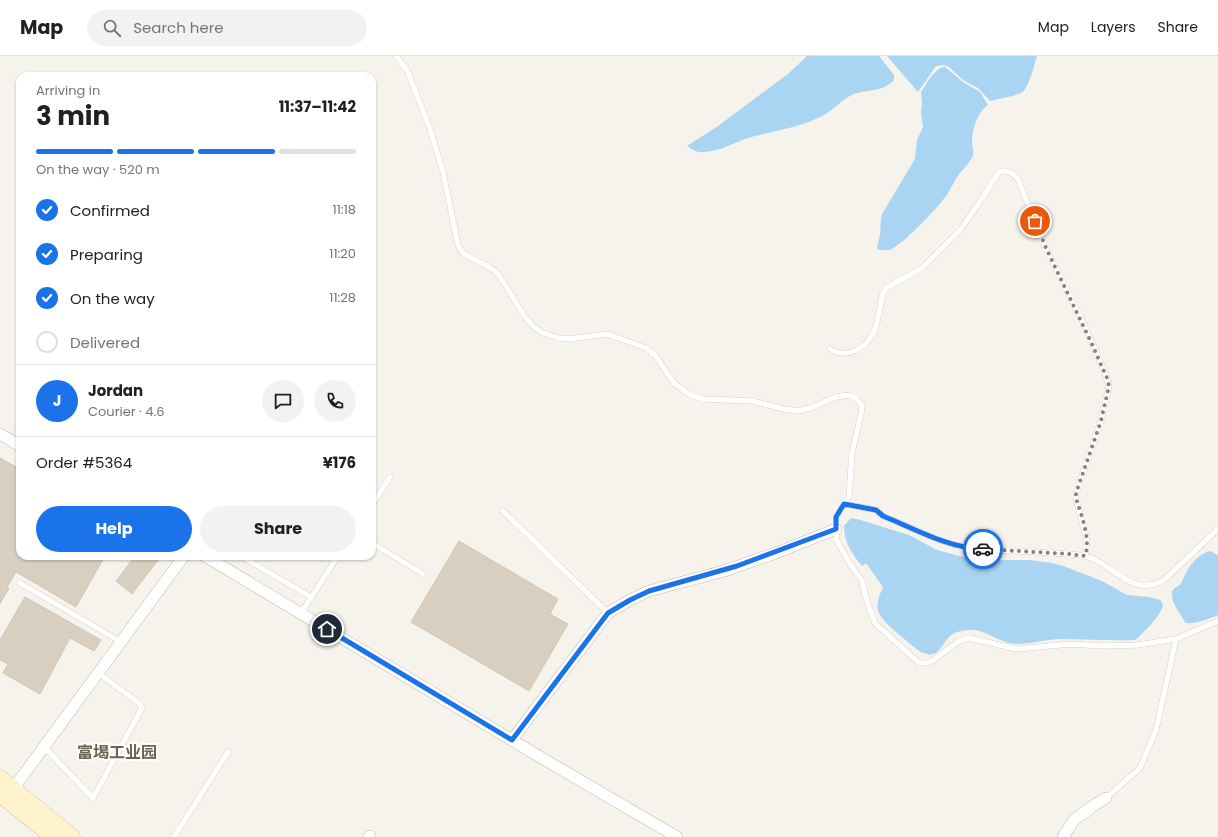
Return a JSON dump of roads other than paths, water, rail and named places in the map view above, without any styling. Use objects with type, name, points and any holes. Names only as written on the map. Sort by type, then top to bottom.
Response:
[{"type":"main road","points":[[0,778],[5,797],[53,837]]},
{"type":"main road","points":[[5,797],[72,837]]},
{"type":"street","points":[[0,434],[16,444]]},
{"type":"street","points":[[512,740],[608,613],[649,591],[737,566],[836,529]]},
{"type":"street","points":[[5,797],[44,747],[181,560]]},
{"type":"street","points":[[212,560],[677,837]]},
{"type":"street","points":[[1063,837],[1074,820],[1106,798]]},
{"type":"lane","points":[[396,56],[407,70],[429,126],[443,172],[460,250],[464,254],[491,268],[499,274],[528,321],[543,333],[558,338],[569,339],[607,334],[646,348],[655,355],[679,388],[690,395],[703,399],[753,401],[798,411],[841,396],[850,395],[857,399],[862,406],[861,414],[852,453],[849,496],[836,517],[837,541],[862,581],[867,602],[875,623],[919,663],[927,663],[932,661],[958,641],[969,638],[1016,649],[1071,644],[1103,646],[1137,645],[1176,639],[1218,621]]},
{"type":"lane","points":[[830,350],[838,353],[846,353],[857,350],[863,345],[875,330],[883,293],[886,288],[922,268],[962,229],[999,172],[1007,171],[1012,173],[1018,180],[1046,248],[1081,318],[1108,382],[1109,389],[1101,421],[1076,493],[1087,541],[1085,556]]},
{"type":"lane","points":[[376,499],[390,477]]},
{"type":"lane","points":[[844,504],[876,510],[883,516],[960,547],[1085,556],[1099,561],[1127,581],[1135,584],[1148,585],[1156,584],[1164,580],[1218,529]]},
{"type":"lane","points":[[503,511],[608,613]]},
{"type":"lane","points":[[376,545],[423,574]]},
{"type":"lane","points":[[248,560],[311,597]]},
{"type":"lane","points":[[301,613],[336,560]]},
{"type":"lane","points":[[20,583],[121,642]]},
{"type":"lane","points":[[1106,798],[1140,768],[1156,730],[1176,639]]},
{"type":"lane","points":[[44,747],[93,798],[142,708],[139,703],[98,673]]},
{"type":"lane","points":[[174,837],[228,752]]},
{"type":"water","points":[[807,56],[879,56],[894,75],[894,80],[886,87],[854,94],[824,115],[798,126],[751,137],[710,151],[698,152],[687,146],[718,126],[788,74]]},
{"type":"water","points":[[887,56],[1037,56],[1029,82],[1024,91],[1015,95],[990,101],[978,88],[963,80],[949,67],[944,65],[936,66],[918,92]]},
{"type":"water","points":[[945,67],[963,82],[980,92],[988,105],[981,112],[974,127],[972,143],[973,155],[957,177],[944,199],[913,232],[892,249],[877,249],[882,214],[915,159],[917,140],[923,127],[921,92],[934,73]]},
{"type":"water","points":[[851,518],[909,535],[937,550],[967,558],[987,560],[1029,560],[1063,566],[1102,581],[1127,595],[1149,597],[1160,600],[1163,607],[1146,630],[1135,640],[1062,639],[1016,644],[1003,641],[980,631],[967,630],[952,635],[935,654],[926,654],[919,651],[903,638],[880,616],[878,605],[883,587],[866,563],[862,566],[858,561],[849,548],[845,537],[844,526]]},
{"type":"water","points":[[1211,551],[1218,556],[1218,615],[1198,622],[1186,623],[1172,598],[1173,590],[1181,584],[1192,563],[1201,555]]},
{"type":"district","name":"富堨工业园","points":[[117,752]]}]
